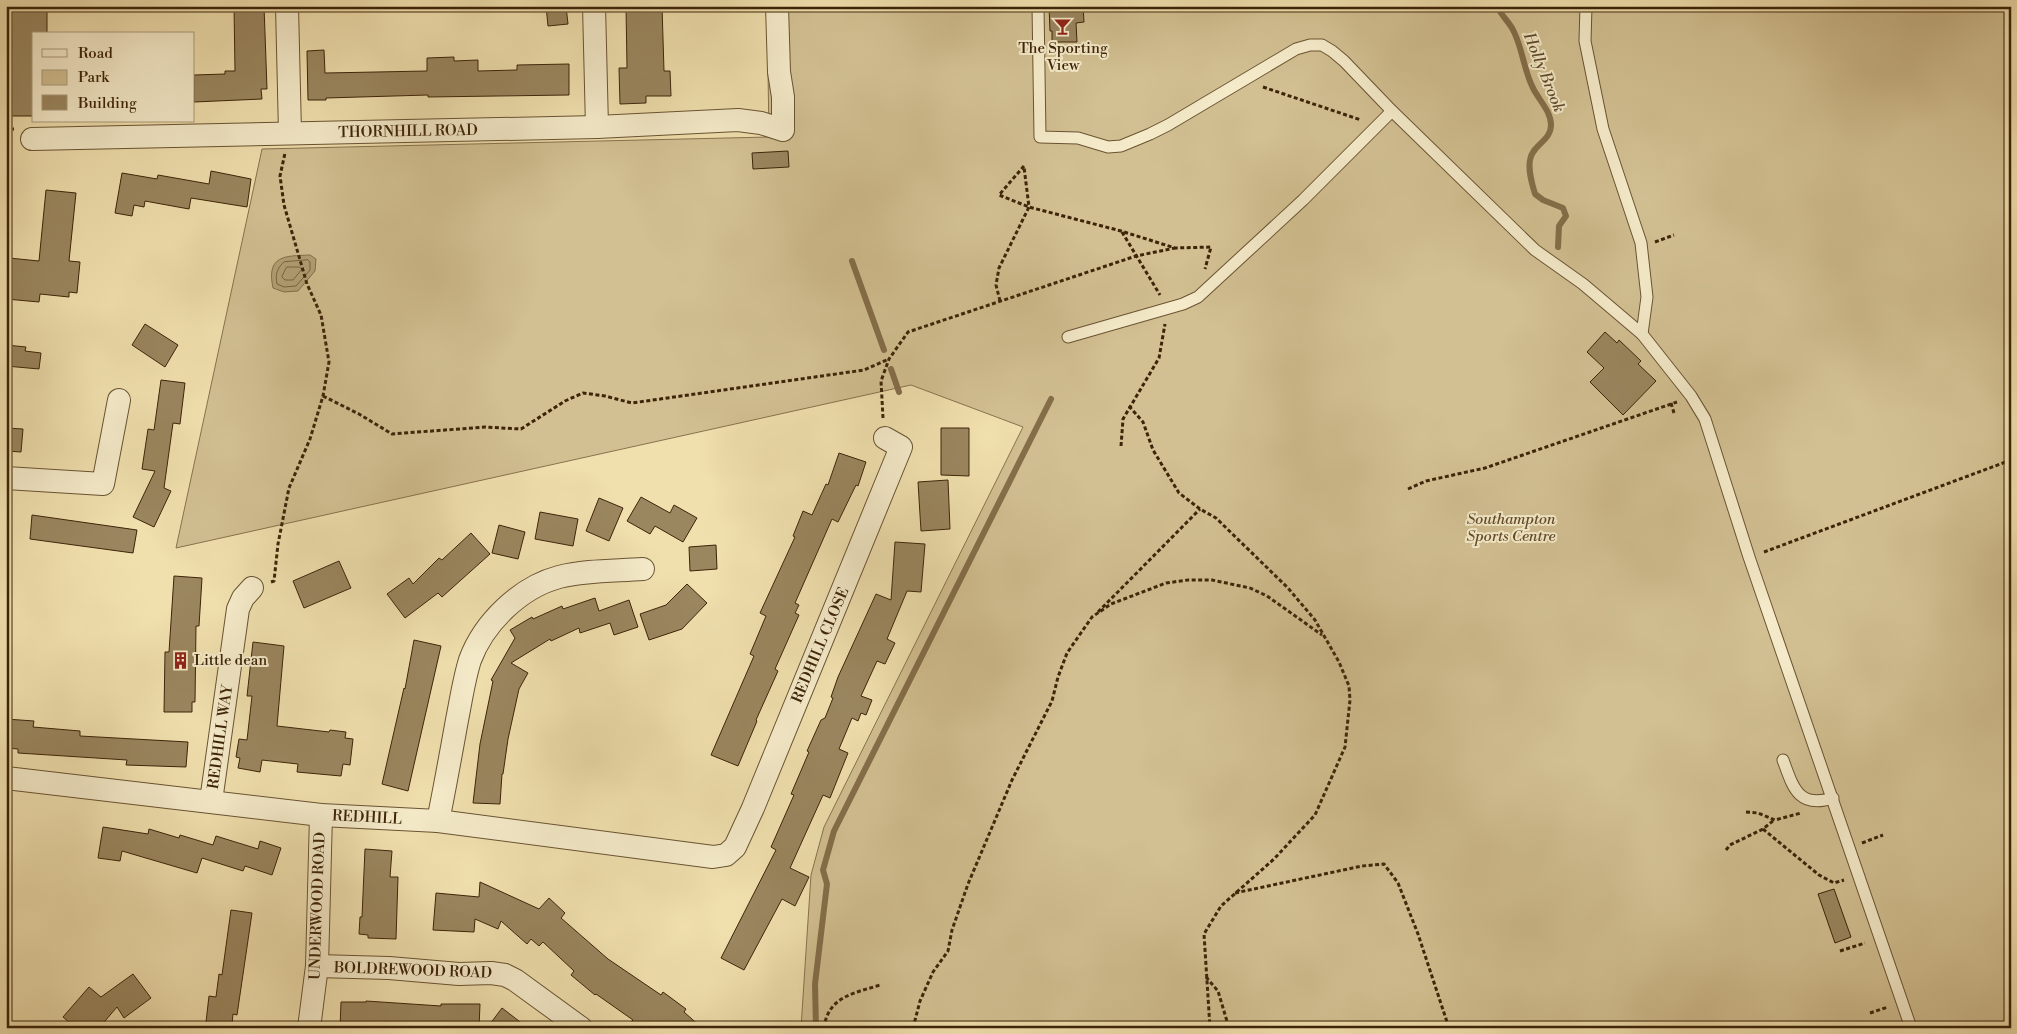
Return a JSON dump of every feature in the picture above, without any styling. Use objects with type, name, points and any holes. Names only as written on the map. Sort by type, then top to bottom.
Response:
[{"type":"street","points":[[287,6],[290,133]]},
{"type":"street","points":[[594,6],[597,127]]},
{"type":"street","name":"THORNHILL ROAD","points":[[32,139],[597,127],[738,120],[761,123],[783,130],[784,97],[779,72],[777,6]]},
{"type":"street","points":[[6,478],[103,484],[119,400]]},
{"type":"street","name":"REDHILL CLOSE","points":[[726,855],[735,847],[753,808],[901,448],[885,438]]},
{"type":"street","points":[[438,821],[470,659],[483,636],[499,615],[511,603],[535,587],[558,578],[582,572],[643,568]]},
{"type":"street","name":"REDHILL WAY","points":[[211,801],[238,609],[243,598],[252,588]]},
{"type":"street","name":"REDHILL","points":[[6,778],[321,815],[438,821],[713,857],[726,855]]},
{"type":"street","name":"UNDERWOOD ROAD","points":[[309,1028],[317,966],[321,815]]},
{"type":"street","name":"BOLDREWOOD ROAD","points":[[317,966],[505,975],[515,980],[582,1028]]},
{"type":"lane","points":[[1038,6],[1040,137],[1078,138],[1108,147],[1121,146],[1150,134],[1296,49],[1310,45],[1322,45],[1332,50],[1344,61],[1392,111],[1535,250],[1583,284],[1642,334],[1692,396],[1705,419],[1749,557],[1911,1028]]},
{"type":"lane","points":[[1586,6],[1585,41],[1603,129],[1640,243],[1647,297],[1642,334]]},
{"type":"lane","points":[[1068,337],[1183,304],[1198,297],[1258,242],[1392,111]]},
{"type":"lane","points":[[1783,760],[1790,779],[1798,792],[1810,802],[1833,798]]},
{"type":"path","points":[[1243,80],[1378,126]]},
{"type":"path","points":[[252,588],[274,581],[278,544],[289,488],[310,439],[323,396],[329,362],[321,315],[307,284],[284,205],[280,176],[290,133]]},
{"type":"path","points":[[1000,301],[996,285],[999,268],[1028,207],[1024,166],[999,195],[1028,207],[1175,248]]},
{"type":"path","points":[[1121,232],[1168,308],[1159,358],[1123,419],[1121,446]]},
{"type":"path","points":[[1649,244],[1674,235]]},
{"type":"path","points":[[885,438],[881,381],[889,359],[908,332],[1136,256],[1175,248],[1211,248],[1198,297]]},
{"type":"path","points":[[323,396],[360,414],[392,434],[485,427],[521,429],[565,401],[583,393],[632,403],[864,370],[889,359]]},
{"type":"path","points":[[1408,489],[1426,481],[1485,468],[1692,396]]},
{"type":"path","points":[[1671,403],[1674,413]]},
{"type":"path","points":[[1129,406],[1143,422],[1153,450],[1179,493],[1200,509],[1216,518],[1288,588],[1315,620],[1339,662],[1349,686],[1350,700],[1346,747],[1315,815],[1274,859],[1221,906],[1204,934],[1210,1028]]},
{"type":"path","points":[[1749,557],[2011,460]]},
{"type":"path","points":[[913,1028],[920,1001],[933,972],[948,951],[952,930],[968,884],[1012,780],[1052,701],[1067,653],[1092,617],[1200,509]]},
{"type":"path","points":[[1092,617],[1111,604],[1166,583],[1188,580],[1212,580],[1250,588],[1267,596],[1317,630],[1326,639]]},
{"type":"path","points":[[1726,850],[1730,845],[1763,829],[1775,820],[1808,811],[1818,802]]},
{"type":"path","points":[[1746,812],[1758,813],[1775,820]]},
{"type":"path","points":[[1763,829],[1819,875],[1834,884],[1859,874]]},
{"type":"path","points":[[1861,843],[1883,835]]},
{"type":"path","points":[[1234,893],[1362,866],[1384,864],[1398,883],[1418,934],[1449,1028]]},
{"type":"path","points":[[1840,951],[1880,937]]},
{"type":"path","points":[[1206,977],[1218,992],[1229,1028]]},
{"type":"path","points":[[824,1028],[825,1019],[843,996],[880,985]]},
{"type":"green space","name":"Southampton Sports Centre","points":[[767,6],[1382,6],[1388,8],[1389,6],[2011,6],[2011,1028],[801,1028],[811,875],[824,827],[1023,427],[911,385],[176,548],[262,149],[769,137]]},
{"type":"water","points":[[310,255],[316,259],[315,271],[298,291],[284,292],[273,288],[272,269],[275,263],[285,257]]},
{"type":"building","points":[[12,6],[47,6],[47,32],[32,32],[32,116],[6,116],[6,97],[8,98],[6,54],[9,54],[8,10],[12,10]]},
{"type":"building","points":[[234,6],[264,6],[267,89],[261,89],[262,99],[195,102],[195,75],[225,74],[225,71],[235,71]]},
{"type":"building","points":[[546,6],[566,6],[568,24],[548,26]]},
{"type":"building","points":[[662,6],[664,71],[670,71],[671,96],[646,96],[646,103],[620,104],[619,68],[627,68],[626,7]]},
{"type":"building","name":"The Sporting View","points":[[1049,6],[1083,6],[1084,22],[1076,23],[1077,42],[1052,42]]},
{"type":"building","points":[[324,50],[325,73],[427,71],[427,58],[454,57],[454,61],[478,60],[478,71],[517,70],[517,65],[569,64],[569,95],[428,97],[428,95],[308,100],[307,51]]},
{"type":"building","points":[[788,151],[789,167],[753,169],[752,153]]},
{"type":"building","points":[[211,171],[251,179],[247,207],[191,198],[189,209],[145,201],[144,207],[134,205],[132,216],[115,213],[122,173],[157,179],[158,175],[209,184]]},
{"type":"building","points":[[46,190],[76,193],[69,261],[80,262],[77,293],[69,292],[69,297],[40,294],[39,302],[6,299],[9,258],[39,261]]},
{"type":"building","points":[[145,324],[178,345],[165,367],[132,345]]},
{"type":"building","points":[[1605,332],[1617,343],[1619,340],[1641,361],[1638,364],[1656,381],[1623,415],[1590,382],[1604,368],[1587,352]]},
{"type":"building","points":[[6,345],[26,347],[25,351],[41,353],[39,369],[6,366]]},
{"type":"building","points":[[161,380],[185,383],[180,424],[173,423],[164,488],[171,491],[154,527],[133,517],[155,471],[142,469],[148,429],[154,430]]},
{"type":"building","points":[[6,428],[23,429],[21,452],[6,451]]},
{"type":"building","points":[[941,428],[969,428],[969,476],[941,475]]},
{"type":"building","points":[[839,453],[866,462],[858,486],[856,485],[838,522],[832,519],[795,603],[799,605],[795,613],[799,615],[775,669],[778,671],[738,766],[711,755],[754,656],[750,654],[766,616],[760,613],[795,537],[793,536],[803,511],[812,515],[826,484],[828,485]]},
{"type":"building","points":[[948,480],[950,529],[921,531],[918,482]]},
{"type":"building","points":[[641,497],[670,513],[674,505],[697,518],[683,542],[655,526],[650,534],[627,521]]},
{"type":"building","points":[[599,498],[623,508],[609,541],[586,531]]},
{"type":"building","points":[[540,512],[578,519],[573,546],[535,539]]},
{"type":"building","points":[[32,515],[137,530],[133,553],[30,539]]},
{"type":"building","points":[[499,525],[525,532],[518,559],[492,553]]},
{"type":"building","points":[[471,533],[490,554],[442,597],[438,593],[405,618],[387,594],[409,578],[413,584],[439,558],[442,560]]},
{"type":"building","points":[[895,542],[925,544],[921,592],[907,591],[887,639],[895,643],[885,664],[877,661],[861,696],[872,700],[866,715],[861,713],[858,721],[852,718],[839,749],[848,753],[830,798],[823,795],[790,868],[809,877],[795,906],[782,899],[744,970],[721,958],[776,850],[771,847],[794,795],[791,794],[809,752],[807,751],[821,720],[825,718],[833,698],[831,697],[838,677],[876,594],[891,600]]},
{"type":"building","points":[[716,545],[717,569],[690,571],[689,547]]},
{"type":"building","points":[[339,561],[351,588],[304,608],[293,581]]},
{"type":"building","points":[[174,576],[202,578],[199,626],[196,626],[195,702],[192,702],[192,712],[164,712],[165,652],[169,652]]},
{"type":"building","points":[[687,584],[707,603],[682,629],[649,640],[640,614],[666,605]]},
{"type":"building","points":[[595,598],[599,611],[629,600],[638,627],[614,635],[610,623],[580,633],[579,628],[551,641],[550,639],[511,663],[528,673],[519,689],[508,739],[502,774],[500,804],[473,803],[480,744],[493,681],[491,680],[515,638],[510,630],[532,617],[533,619],[562,606],[563,609]]},
{"type":"building","points":[[414,640],[441,646],[408,791],[382,784],[405,689]]},
{"type":"building","points":[[253,642],[284,646],[277,726],[346,732],[345,738],[353,739],[350,765],[343,764],[341,776],[297,772],[298,764],[262,760],[260,772],[238,768],[240,758],[236,757],[239,739],[247,740],[252,696],[247,696]]},
{"type":"building","points":[[6,719],[34,721],[33,727],[80,731],[80,736],[188,742],[186,767],[126,765],[127,760],[18,753],[18,749],[6,748]]},
{"type":"building","points":[[103,827],[148,834],[149,829],[179,838],[180,835],[213,845],[216,836],[258,849],[260,841],[281,848],[272,875],[245,866],[243,871],[202,858],[197,873],[122,851],[120,861],[98,858]]},
{"type":"building","points":[[365,849],[392,851],[390,877],[398,877],[396,939],[368,938],[368,935],[359,934],[360,917],[362,917]]},
{"type":"building","points":[[480,882],[539,909],[549,898],[565,913],[561,918],[608,959],[661,995],[663,992],[686,1009],[684,1012],[702,1028],[640,1028],[631,1022],[633,1020],[595,995],[571,975],[574,971],[543,942],[539,946],[531,939],[527,944],[501,921],[498,929],[475,919],[474,932],[433,930],[436,893],[479,897]]},
{"type":"building","points":[[1834,889],[1851,937],[1835,943],[1818,894]]},
{"type":"building","points":[[231,910],[252,913],[237,1015],[233,1014],[232,1024],[206,1022],[209,996],[216,997],[219,974],[222,975]]},
{"type":"building","points":[[133,974],[151,998],[124,1018],[117,1007],[99,1028],[76,1028],[63,1017],[89,987],[101,997]]},
{"type":"building","points":[[366,1001],[441,1006],[441,1004],[480,1004],[479,1028],[439,1028],[400,1025],[399,1027],[390,1028],[340,1028],[341,1002]]},
{"type":"building","points":[[502,1008],[528,1028],[487,1028]]},
{"type":"waterway","name":"Holly Brook","points":[[1497,6],[1514,32],[1531,83],[1551,120],[1548,135],[1531,155],[1530,169],[1535,194],[1543,200],[1563,208],[1566,216],[1559,226],[1558,247]]},
{"type":"waterway","points":[[852,261],[884,350]]},
{"type":"waterway","points":[[891,369],[899,392]]},
{"type":"waterway","points":[[816,1028],[815,984],[827,884],[823,870],[834,831],[1051,399]]},
{"type":"place","name":"The Sporting View","points":[[1063,27]]},
{"type":"place","name":"Little dean","points":[[180,660]]}]
